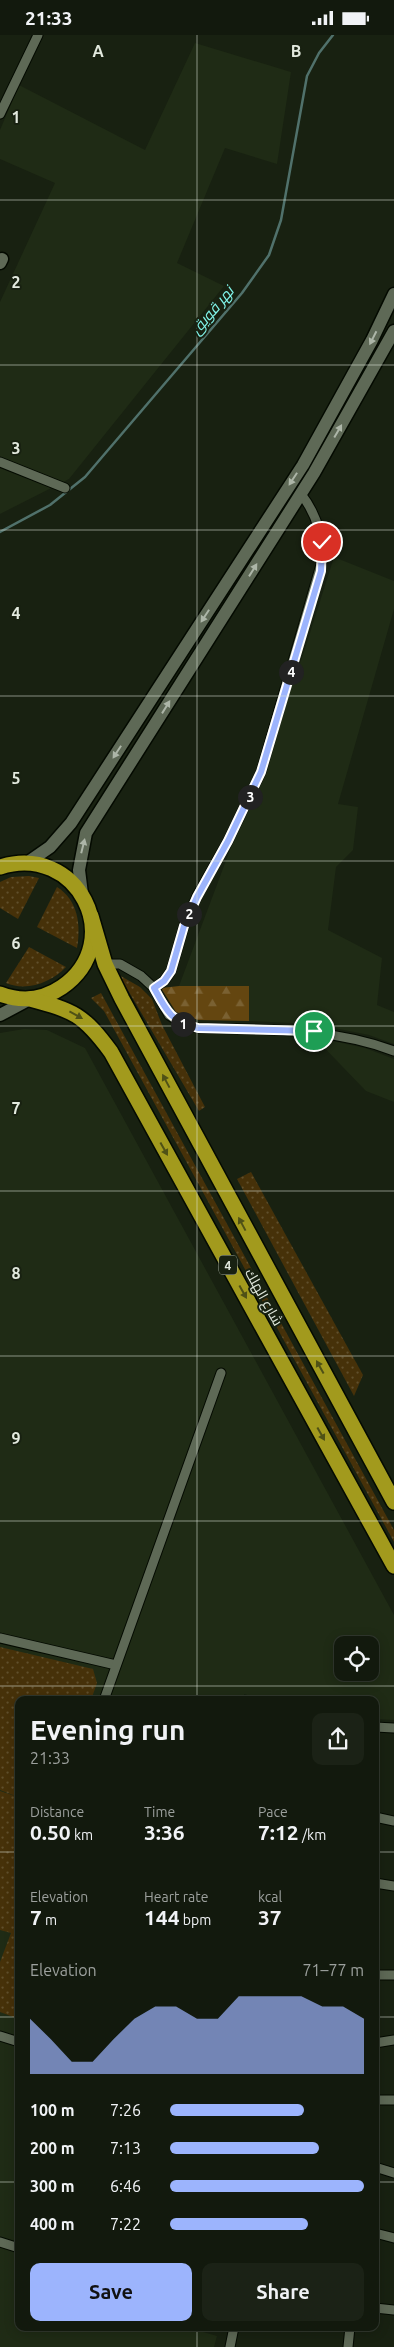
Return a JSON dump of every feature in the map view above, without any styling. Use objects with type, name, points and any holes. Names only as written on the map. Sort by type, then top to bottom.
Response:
[{"type":"highway","points":[[0,867],[27,863],[43,865],[72,881],[82,894]]},
{"type":"highway","name":"شارع الهلك","points":[[82,894],[106,964],[136,1025],[394,1501]]},
{"type":"highway","points":[[0,994],[10,998],[30,999],[53,993],[72,980],[86,961],[92,939],[91,916]]},
{"type":"highway","name":"شارع الهلك","points":[[30,999],[79,1015],[93,1028],[111,1052],[394,1566]]},
{"type":"main road","points":[[27,863],[50,847],[71,823],[297,473],[372,341],[394,294]]},
{"type":"main road","points":[[82,894],[79,869],[86,833],[301,494],[394,331]]},
{"type":"main road","points":[[0,1015],[30,999]]},
{"type":"street","points":[[0,113],[38,35]]},
{"type":"street","points":[[0,462],[65,488]]},
{"type":"street","points":[[154,988],[164,981],[171,971],[184,926],[197,897],[228,841],[266,760],[322,561],[320,533],[310,507],[301,494]]},
{"type":"street","points":[[106,964],[120,964],[141,977],[154,988],[169,1015],[190,1026],[314,1031],[368,1041],[394,1051]]},
{"type":"street","points":[[105,1696],[221,1373]]},
{"type":"street","points":[[0,1638],[116,1665]]},
{"type":"street","points":[[379,1727],[394,1728]]},
{"type":"street","points":[[379,1818],[394,1821]]},
{"type":"street","points":[[379,1884],[394,1886]]},
{"type":"street","points":[[379,1975],[394,1975]]},
{"type":"street","points":[[0,2036],[15,2041]]},
{"type":"street","points":[[379,2042],[394,2040]]},
{"type":"street","points":[[379,2100],[394,2100]]},
{"type":"street","points":[[379,2168],[394,2173]]},
{"type":"street","points":[[379,2234],[394,2238]]},
{"type":"street","points":[[0,2242],[15,2248]]},
{"type":"street","points":[[379,2308],[394,2310]]},
{"type":"street","points":[[230,2347],[233,2331]]},
{"type":"street","points":[[348,2347],[350,2331]]},
{"type":"shaded area","points":[[195,43],[291,72],[277,164],[225,148],[177,263],[224,286],[69,479],[0,514],[0,302],[55,183],[0,159],[0,130],[19,85],[145,150]]},
{"type":"shaded area","points":[[334,557],[394,581],[394,609],[338,804],[358,807],[353,850],[336,867],[328,930],[382,958],[377,1005],[394,1012],[394,1044],[369,1035],[314,1024],[249,1021],[248,986],[179,986],[303,655]]},
{"type":"shaded area","points":[[29,876],[39,878],[18,919],[0,908],[0,882],[11,877]]},
{"type":"shaded area","points":[[57,887],[64,892],[74,906],[79,931],[77,948],[37,927]]},
{"type":"shaded area","points":[[29,947],[66,967],[54,977],[39,984],[14,986],[6,983]]},
{"type":"shaded area","points":[[119,975],[140,987],[152,999],[162,1025],[205,1107],[199,1111]]},
{"type":"shaded area","points":[[101,993],[394,1530],[394,1542],[104,1011],[91,998]]},
{"type":"shaded area","points":[[24,1029],[47,1030],[85,1048],[394,1615],[394,1720],[379,1719],[379,1696],[251,1696],[244,1694],[244,1696],[15,1696],[15,2331],[200,2331],[217,2336],[214,2347],[0,2347],[0,1033]]},
{"type":"shaded area","points":[[314,1037],[365,1048],[394,1059],[394,1102],[366,1091]]},
{"type":"shaded area","points":[[251,1172],[363,1375],[354,1396],[237,1179]]},
{"type":"shaded area","points":[[0,1647],[93,1669],[97,1683],[92,1696],[15,1696],[15,1796],[0,1790]]},
{"type":"shaded area","points":[[0,1791],[15,1796],[15,2018],[0,2012],[0,1962],[11,1933],[0,1930]]},
{"type":"green space","points":[[179,986],[249,986],[249,1021],[198,1020],[176,1012],[161,988]]},
{"type":"waterway","name":"نهر قويق","points":[[0,532],[50,505],[85,477],[242,293],[269,255],[281,220],[307,76],[319,53],[333,35]]},
{"type":"route","points":[[314,1031],[198,1028],[183,1024],[169,1015],[154,988],[164,981],[171,971],[190,911],[228,841],[256,785],[266,760],[321,571],[322,542]]}]
